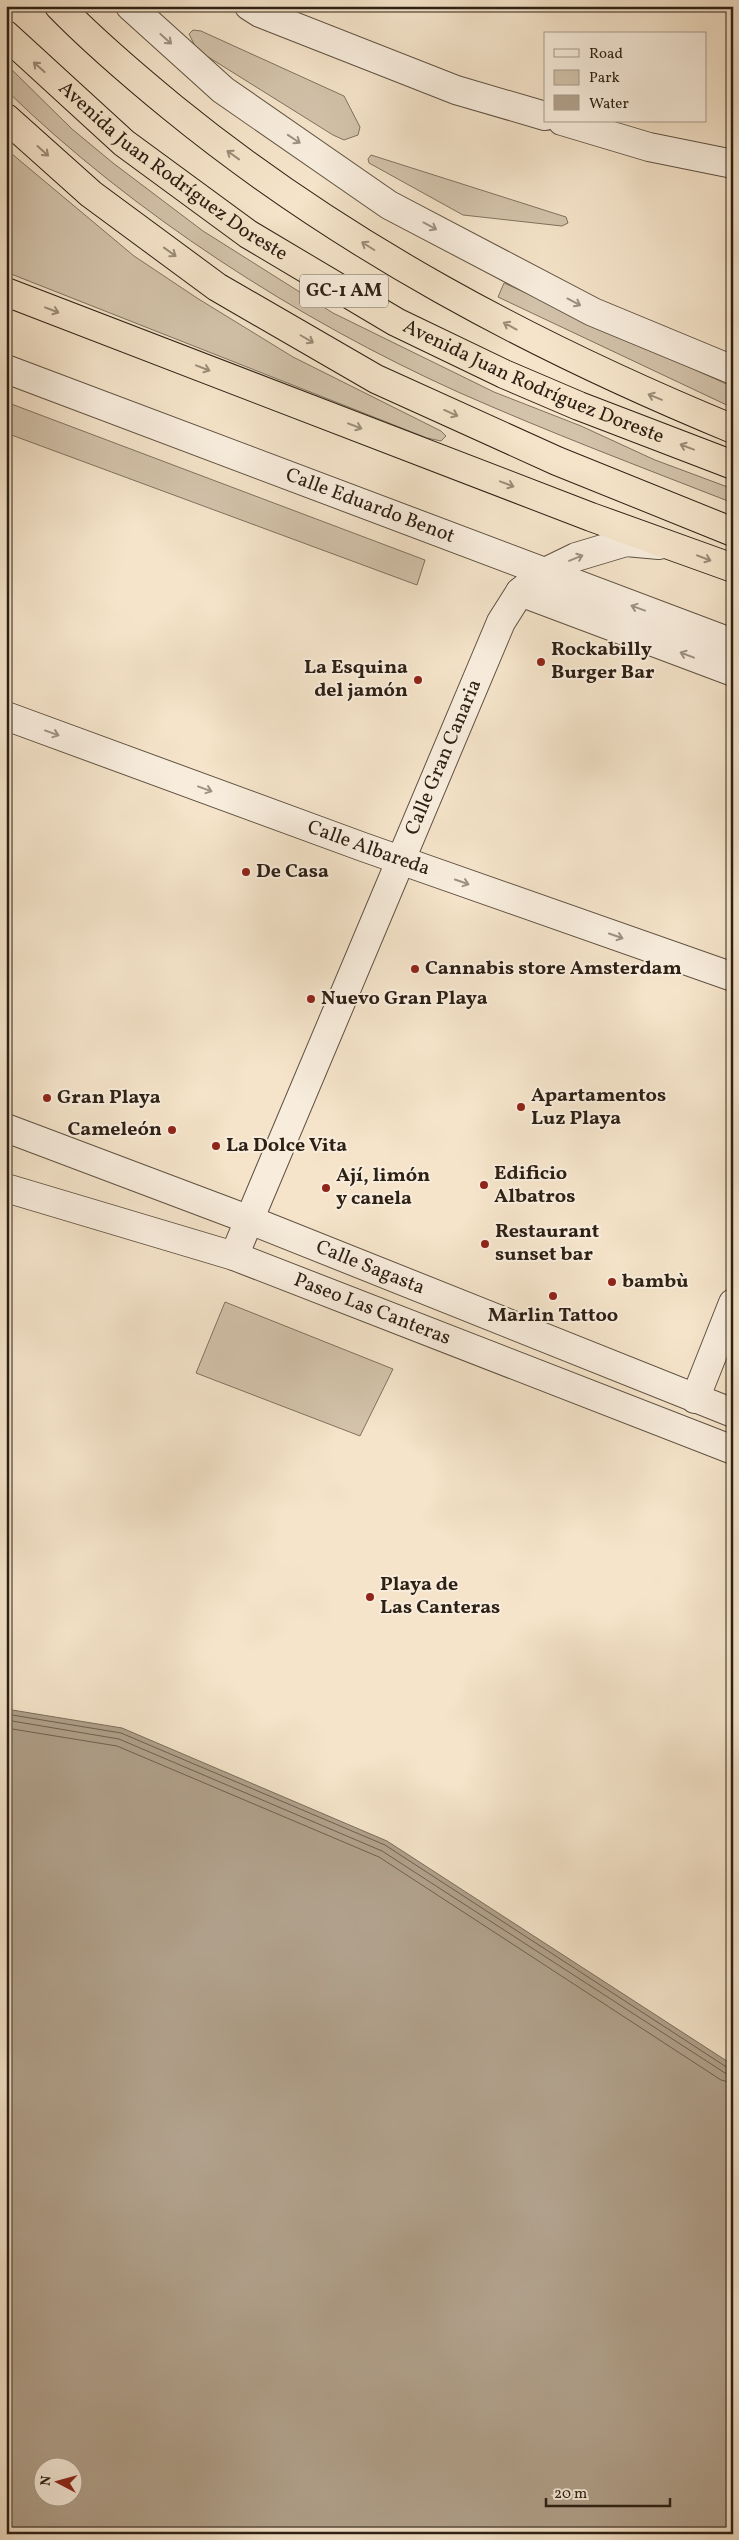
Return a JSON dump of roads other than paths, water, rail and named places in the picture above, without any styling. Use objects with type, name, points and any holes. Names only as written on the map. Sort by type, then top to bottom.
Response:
[{"type":"highway","points":[[60,6],[130,72],[212,140],[298,201],[362,242],[463,301],[557,351],[643,392],[733,429]]},
{"type":"highway","name":"Avenida Juan Rodríguez Doreste","points":[[6,35],[124,143],[248,234],[297,264],[396,322],[504,374],[579,406],[733,465]]},
{"type":"highway","name":"GC-1 AM","points":[[6,118],[91,194],[217,286],[376,379],[556,461],[733,532]]},
{"type":"highway","points":[[6,292],[590,517],[733,568]]},
{"type":"street","points":[[130,6],[223,90],[390,205],[593,312],[733,370]]},
{"type":"street","points":[[250,6],[260,13],[456,90],[544,116]]},
{"type":"street","points":[[565,122],[649,147],[733,164]]},
{"type":"street","name":"Calle Eduardo Benot","points":[[6,369],[543,573],[733,643]]},
{"type":"street","name":"Calle Gran Canaria","points":[[234,1256],[501,622],[520,592],[543,573],[576,557],[626,542],[676,547]]},
{"type":"street","points":[[520,592],[733,672]]},
{"type":"street","name":"Calle Albareda","points":[[6,716],[400,860],[733,977]]},
{"type":"street","name":"Calle Sagasta","points":[[6,1128],[250,1220],[733,1413]]},
{"type":"street","name":"Paseo Las Canteras","points":[[6,1188],[234,1256],[733,1450]]},
{"type":"street","points":[[695,1399],[733,1303]]},
{"type":"water","points":[[6,1709],[122,1728],[387,1841],[733,2065],[733,2534],[6,2534]]},
{"type":"place","name":"Rockabilly Burger Bar","points":[[541,662]]},
{"type":"place","name":"La Esquina del jamón","points":[[418,680]]},
{"type":"place","name":"De Casa","points":[[246,872]]},
{"type":"place","name":"Cannabis store Amsterdam","points":[[415,969]]},
{"type":"place","name":"Nuevo Gran Playa","points":[[311,999]]},
{"type":"place","name":"Gran Playa","points":[[47,1098]]},
{"type":"place","name":"Apartamentos Luz Playa","points":[[521,1107]]},
{"type":"place","name":"Cameleón","points":[[172,1130]]},
{"type":"place","name":"La Dolce Vita","points":[[216,1146]]},
{"type":"place","name":"Edificio Albatros","points":[[484,1185]]},
{"type":"place","name":"Ají, limón y canela","points":[[326,1188]]},
{"type":"place","name":"Restaurant sunset bar","points":[[485,1244]]},
{"type":"place","name":"bambù","points":[[612,1282]]},
{"type":"place","name":"Marlin Tattoo","points":[[553,1296]]},
{"type":"place","name":"Playa de Las Canteras","points":[[370,1597]]}]
